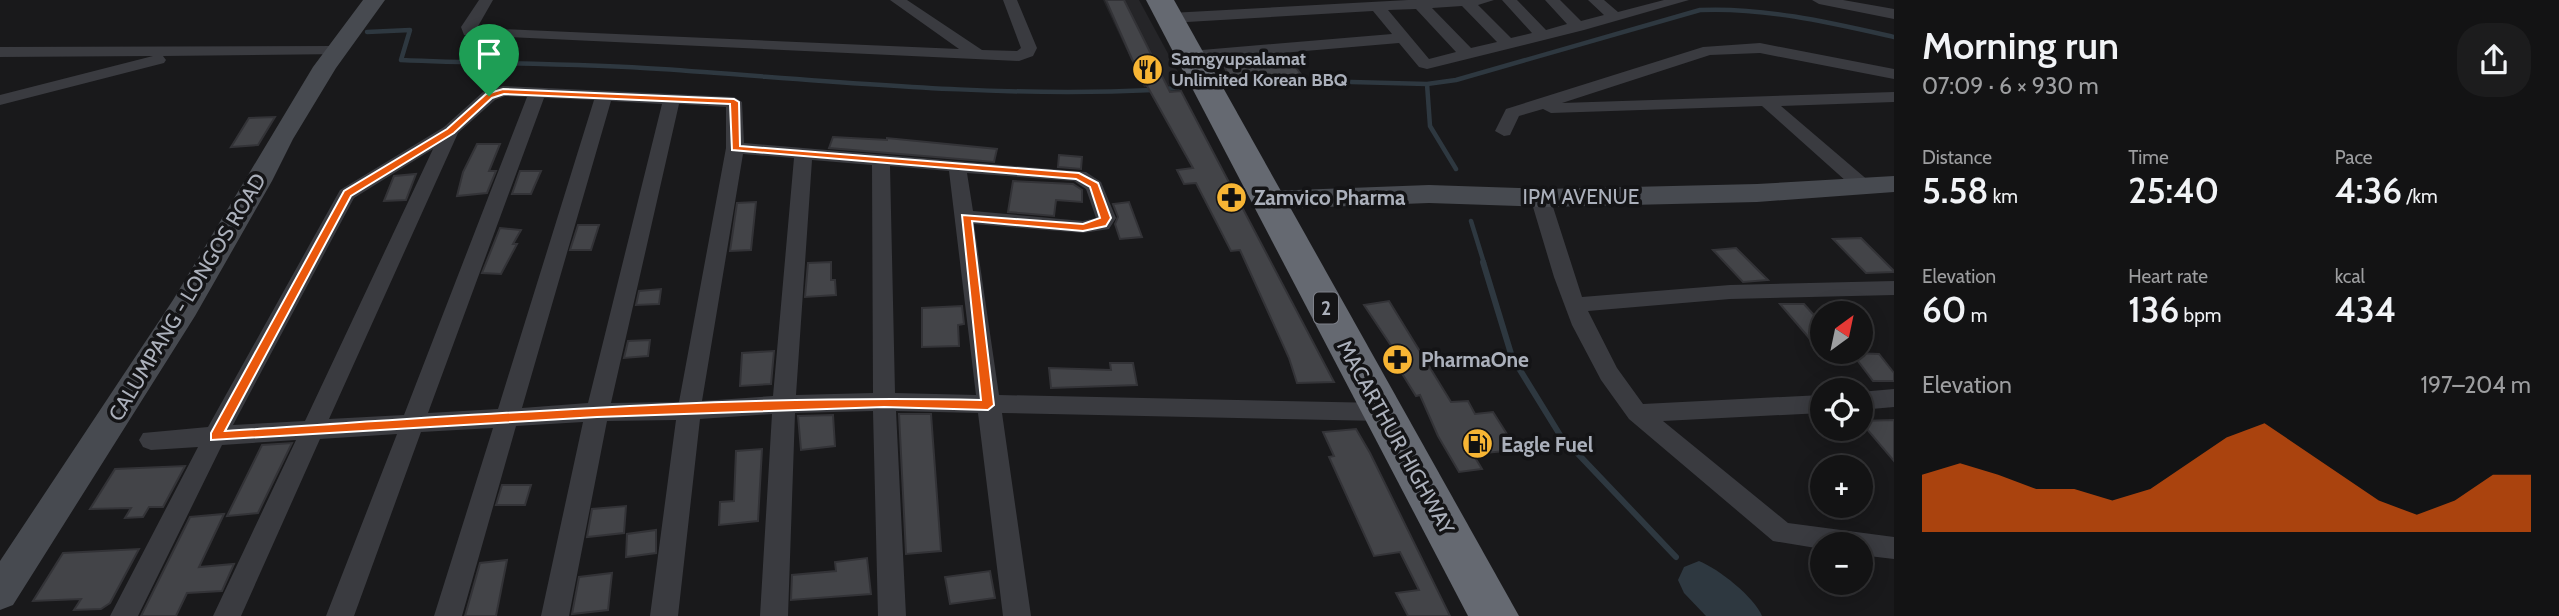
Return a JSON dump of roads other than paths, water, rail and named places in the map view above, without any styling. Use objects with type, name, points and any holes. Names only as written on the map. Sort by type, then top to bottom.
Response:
[{"type":"highway","name":"MACARTHUR HIGHWAY","points":[[1165,9],[1493,616]]},
{"type":"street","name":"CALUMPANG - LONGOS ROAD","points":[[0,593],[184,308],[259,181],[280,139],[373,0]]},
{"type":"street","points":[[486,0],[469,27],[470,32],[1019,56],[1027,53],[1029,48],[1010,0]]},
{"type":"street","points":[[897,0],[981,56]]},
{"type":"street","points":[[1165,9],[1378,8],[1487,0]]},
{"type":"street","points":[[1509,0],[1543,36]]},
{"type":"street","points":[[1552,0],[1579,27]]},
{"type":"street","points":[[1595,0],[1614,16]]},
{"type":"street","points":[[1646,0],[1664,5]]},
{"type":"street","points":[[1378,8],[1426,64],[1682,0]]},
{"type":"street","points":[[1819,0],[1894,14]]},
{"type":"street","points":[[1467,3],[1509,45]]},
{"type":"street","points":[[1421,5],[1468,55]]},
{"type":"street","points":[[1190,55],[1402,38]]},
{"type":"street","points":[[1504,131],[1512,113],[1709,50],[1745,47],[1894,74]]},
{"type":"street","points":[[0,100],[191,51]]},
{"type":"street","points":[[0,52],[337,51]]},
{"type":"street","points":[[0,68],[18,52]]},
{"type":"street","points":[[42,90],[72,52]]},
{"type":"street","points":[[1611,81],[1644,106]]},
{"type":"street","points":[[124,616],[215,436],[347,194],[450,131],[489,96],[503,91],[734,102],[735,148],[689,411],[664,616]]},
{"type":"street","points":[[340,616],[538,91]]},
{"type":"street","points":[[448,616],[505,417],[604,95]]},
{"type":"street","points":[[555,616],[597,412],[672,97]]},
{"type":"street","points":[[1524,109],[1894,97]]},
{"type":"street","points":[[1767,102],[1863,186]]},
{"type":"street","points":[[227,616],[310,430],[450,131]]},
{"type":"street","points":[[735,148],[1086,178],[1094,186],[1106,218],[1102,224],[1083,227],[966,218]]},
{"type":"street","points":[[774,616],[784,404],[803,153]]},
{"type":"street","points":[[881,159],[884,402],[892,616]]},
{"type":"street","points":[[957,166],[1017,616]]},
{"type":"street","name":"IPM AVENUE","points":[[1267,200],[1429,194],[1545,198],[1757,193],[1894,184]]},
{"type":"street","points":[[1545,198],[1543,207],[1564,277],[1583,325],[1609,374],[1637,413],[1782,533],[1894,548]]},
{"type":"street","points":[[1577,305],[1730,292],[1894,288]]},
{"type":"street","points":[[1873,400],[1894,398]]},
{"type":"street","points":[[151,440],[412,422],[597,412],[689,411],[784,404],[884,402],[1382,412]]},
{"type":"street","points":[[1637,413],[1810,405]]},
{"type":"waterway","points":[[1427,84],[1456,80],[1700,10],[1773,14],[1894,37]]},
{"type":"waterway","points":[[367,32],[410,30],[401,60],[628,67],[968,90],[1153,90]]},
{"type":"waterway","points":[[1227,84],[1314,81],[1427,84]]},
{"type":"waterway","points":[[1427,84],[1430,126],[1456,169]]},
{"type":"waterway","points":[[1163,89],[1178,88]]},
{"type":"waterway","points":[[1471,221],[1484,263]]},
{"type":"waterway","points":[[1483,262],[1512,357],[1560,435],[1676,557]]},
{"type":"waterway","points":[[1699,580],[1722,603],[1741,616]]},
{"type":"place","name":"Samgyupsalamat Unlimited Korean BBQ","points":[[1148,69]]},
{"type":"place","name":"Zamvico Pharma","points":[[1231,197]]},
{"type":"place","name":"PharmaOne","points":[[1398,359]]},
{"type":"place","name":"Eagle Fuel","points":[[1478,444]]}]
